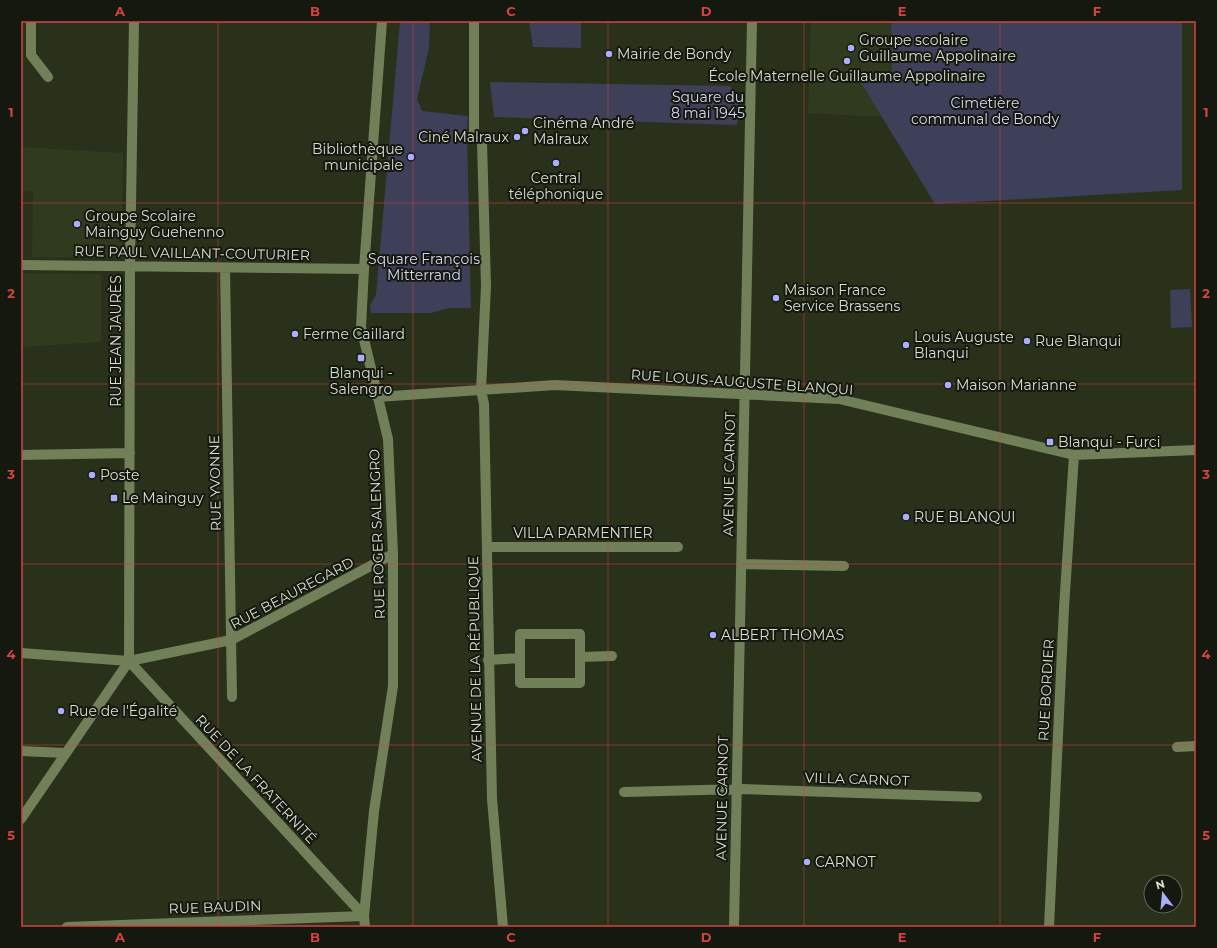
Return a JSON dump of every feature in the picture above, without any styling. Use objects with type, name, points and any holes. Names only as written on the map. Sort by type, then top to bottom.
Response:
[{"type":"street","points":[[31,21],[31,55],[48,77]]},
{"type":"street","name":"RUE JEAN JAURÈS","points":[[129,661],[130,266],[134,21]]},
{"type":"street","name":"RUE ROGER SALENGRO","points":[[365,927],[364,916],[374,812],[393,686],[393,554],[388,439],[361,327],[382,21]]},
{"type":"street","name":"AVENUE DE LA RÉPUBLIQUE","points":[[474,21],[474,135],[482,142],[486,286],[481,390],[484,404],[492,799],[503,927]]},
{"type":"street","name":"AVENUE CARNOT","points":[[734,927],[752,21]]},
{"type":"street","name":"RUE PAUL VAILLANT-COUTURIER","points":[[21,265],[364,269]]},
{"type":"street","name":"RUE YVONNE","points":[[225,268],[232,697]]},
{"type":"street","name":"RUE LOUIS-AUGUSTE BLANQUI","points":[[377,397],[555,385],[839,399],[1074,455],[1196,450]]},
{"type":"street","points":[[21,455],[130,453]]},
{"type":"street","name":"RUE BORDIER","points":[[1049,927],[1064,608],[1074,455]]},
{"type":"street","name":"VILLA PARMENTIER","points":[[487,547],[678,547]]},
{"type":"street","name":"RUE BEAUREGARD","points":[[21,653],[129,661],[231,640],[393,554]]},
{"type":"street","points":[[741,564],[844,566]]},
{"type":"street","points":[[520,634],[580,634],[580,683],[520,683],[520,658],[520,634]]},
{"type":"street","points":[[580,657],[612,656]]},
{"type":"street","points":[[488,660],[520,658]]},
{"type":"street","points":[[21,819],[64,753],[129,661]]},
{"type":"street","name":"RUE DE LA FRATERNITÉ","points":[[129,661],[364,916]]},
{"type":"street","points":[[1177,747],[1196,746]]},
{"type":"street","points":[[21,751],[64,753]]},
{"type":"street","name":"VILLA CARNOT","points":[[624,792],[742,789],[977,797]]},
{"type":"street","name":"RUE BAUDIN","points":[[67,927],[364,916]]},
{"type":"shaded area","name":"Groupe scolaire Guillaume Appolinaire","points":[[811,21],[891,21],[892,75],[858,76],[882,117],[808,113]]},
{"type":"shaded area","name":"Groupe Scolaire Mainguy Guehenno","points":[[21,147],[123,153],[122,258],[32,257],[33,192],[21,191]]},
{"type":"shaded area","points":[[21,273],[101,274],[101,342],[21,347]]},
{"type":"green space","name":"Square François Mitterrand","points":[[400,21],[430,21],[429,48],[417,99],[422,111],[468,116],[467,134],[471,308],[450,308],[431,313],[371,313],[370,305],[376,295]]},
{"type":"green space","points":[[529,21],[581,21],[581,48],[533,47]]},
{"type":"green space","name":"Cimetière communal de Bondy","points":[[891,21],[1182,21],[1182,190],[935,204],[857,76],[892,75]]},
{"type":"green space","name":"Square du 8 mai 1945","points":[[490,82],[730,86],[740,100],[737,125],[494,117]]},
{"type":"green space","points":[[1190,289],[1192,327],[1171,328],[1170,290]]},
{"type":"place","name":"Groupe scolaire Guillaume Appolinaire","points":[[851,48]]},
{"type":"place","name":"Mairie de Bondy","points":[[609,54]]},
{"type":"place","name":"École Maternelle Guillaume Appolinaire","points":[[847,61]]},
{"type":"place","name":"Cinéma André Malraux","points":[[525,131]]},
{"type":"place","name":"Ciné Malraux","points":[[517,137]]},
{"type":"place","name":"Bibliothèque municipale","points":[[411,157]]},
{"type":"place","name":"Central téléphonique","points":[[556,163]]},
{"type":"place","name":"Groupe Scolaire Mainguy Guehenno","points":[[77,224]]},
{"type":"place","name":"Maison France Service Brassens","points":[[776,298]]},
{"type":"place","name":"Ferme Caillard","points":[[295,334]]},
{"type":"place","name":"Rue Blanqui","points":[[1027,341]]},
{"type":"place","name":"Louis Auguste Blanqui","points":[[906,345]]},
{"type":"place","name":"Blanqui - Salengro","points":[[361,358]]},
{"type":"place","name":"Maison Marianne","points":[[948,385]]},
{"type":"place","name":"Blanqui - Furci","points":[[1050,442]]},
{"type":"place","name":"Poste","points":[[92,475]]},
{"type":"place","name":"Le Mainguy","points":[[114,498]]},
{"type":"place","name":"RUE BLANQUI","points":[[906,517]]},
{"type":"place","name":"ALBERT THOMAS","points":[[713,635]]},
{"type":"place","name":"Rue de l'Égalité","points":[[61,711]]},
{"type":"place","name":"CARNOT","points":[[807,862]]}]
